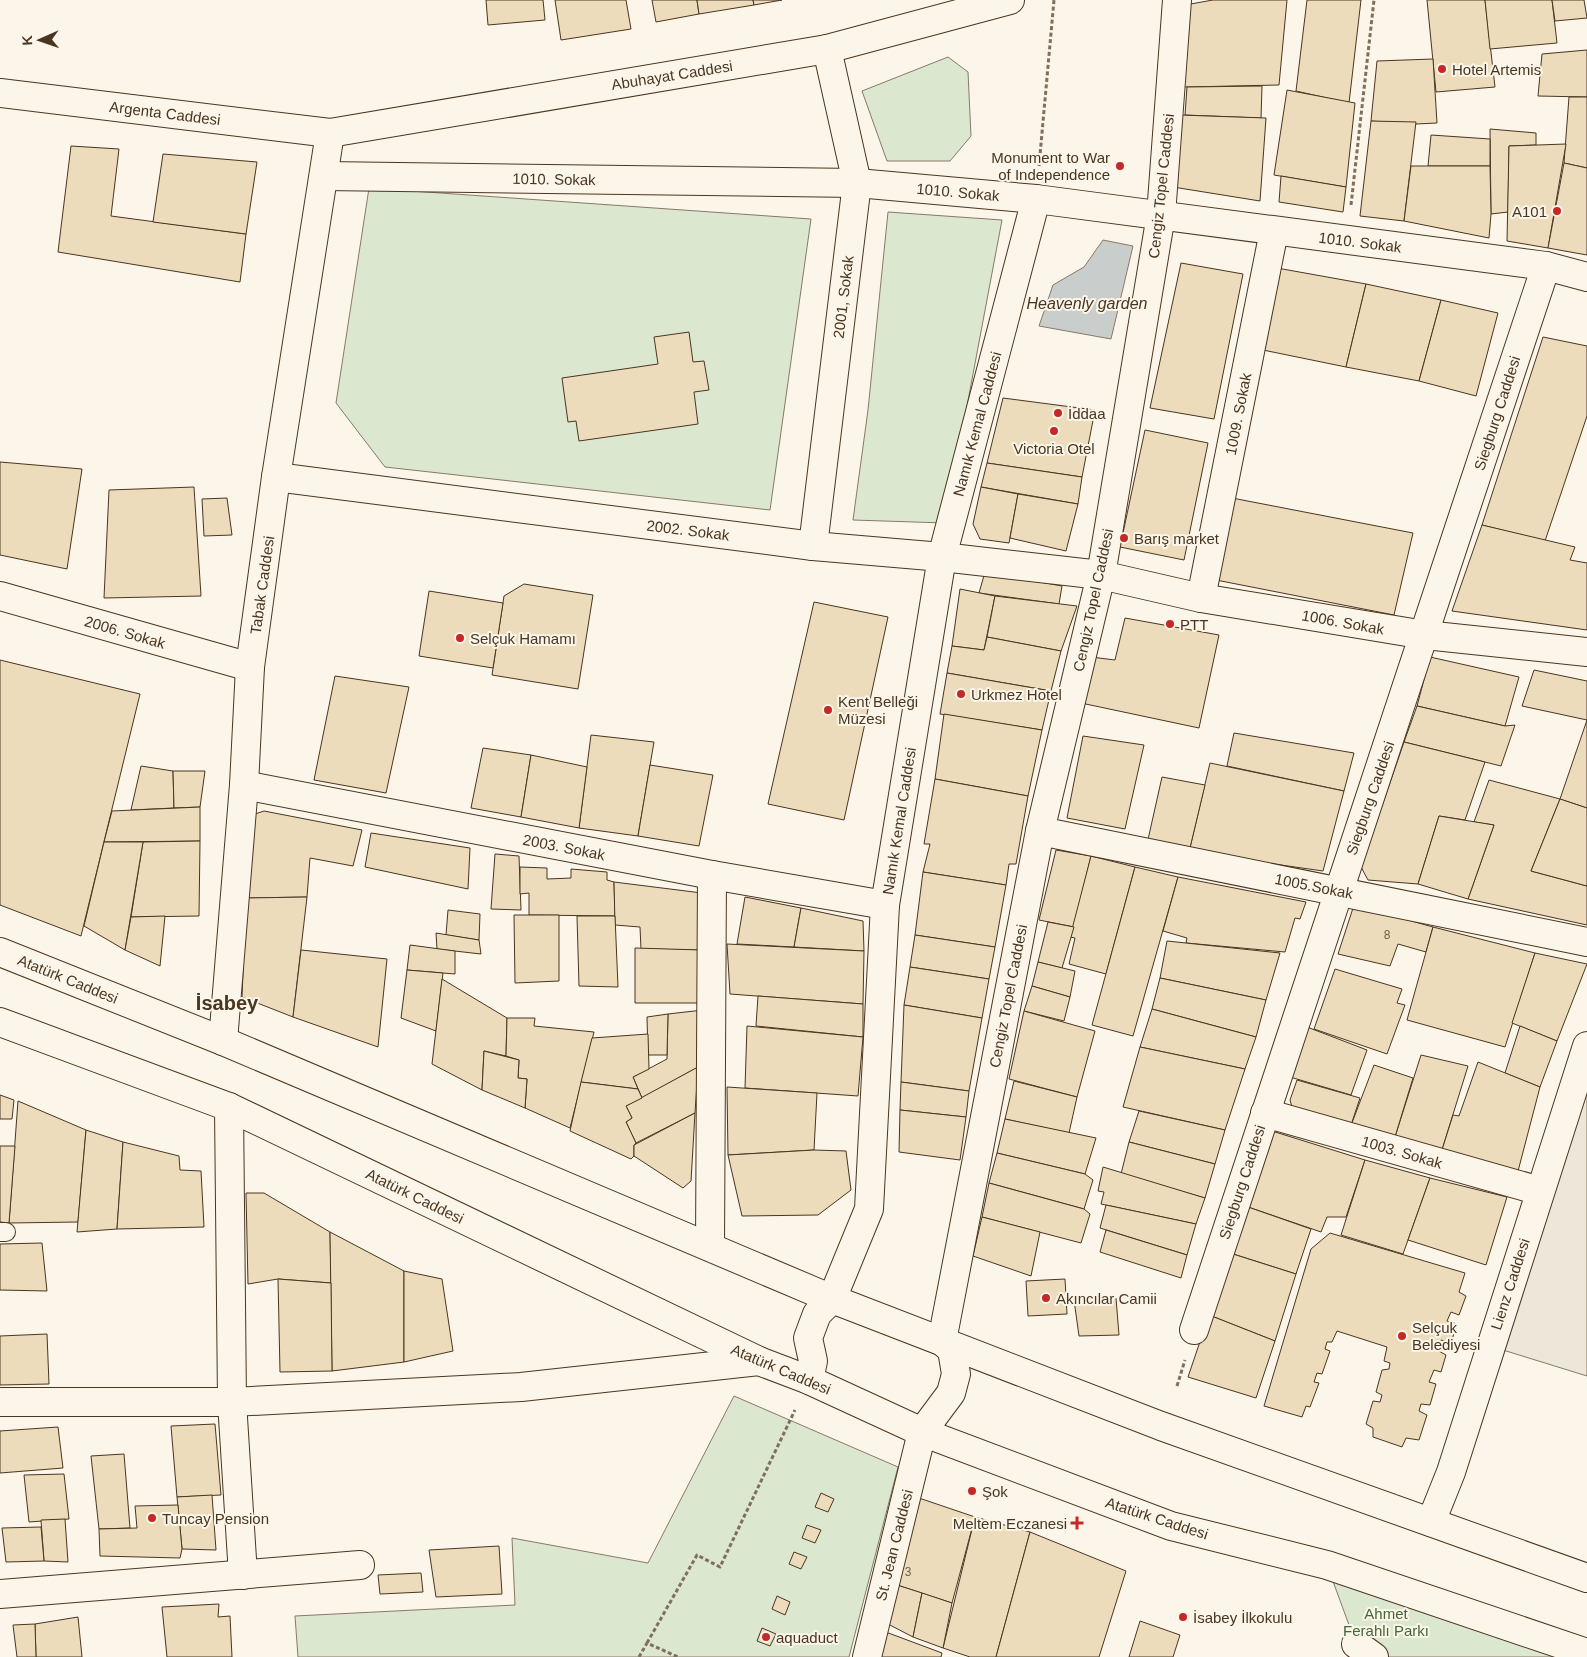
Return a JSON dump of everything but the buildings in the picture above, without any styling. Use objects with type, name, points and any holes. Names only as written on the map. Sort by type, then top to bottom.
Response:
[{"type":"main road","name":"Abuhayat Caddesi","points":[[330,133],[827,50],[1010,0]]},
{"type":"main road","name":"Cengiz Topel Caddesi","points":[[942,1341],[1040,831],[1101,575],[1161,215],[1177,0]]},
{"type":"main road","name":"2001, Sokak","points":[[813,546],[856,182],[827,50]]},
{"type":"main road","name":"Argenta Caddesi","points":[[0,93],[330,133]]},
{"type":"main road","name":"Tabak Caddesi","points":[[222,1041],[244,785],[250,667],[276,477],[330,133]]},
{"type":"main road","name":"1010. Sokak","points":[[324,176],[856,182],[1036,199],[1161,215],[1546,266],[1587,277]]},
{"type":"main road","name":"Namık Kemal Caddesi","points":[[809,1380],[813,1361],[808,1338],[817,1314],[832,1299],[869,1209],[885,905],[942,557],[1036,199]]},
{"type":"main road","name":"1009. Sokak","points":[[1201,598],[1274,231]]},
{"type":"main road","name":"Siegburg Caddesi","points":[[1194,1330],[1546,266]]},
{"type":"main road","name":"2002. Sokak","points":[[276,477],[813,546],[942,557],[1101,575]]},
{"type":"main road","name":"1006. Sokak","points":[[1101,575],[1201,598],[1424,635],[1587,652]]},
{"type":"main road","name":"2006. Sokak","points":[[0,596],[250,667]]},
{"type":"main road","name":"2003. Sokak","points":[[244,785],[712,875],[885,905]]},
{"type":"main road","name":"1005.Sokak","points":[[1040,831],[1587,942]]},
{"type":"main road","points":[[710,1246],[712,875]]},
{"type":"main road","name":"Atatürk Caddesi","points":[[0,952],[222,1041],[832,1299],[1161,1426],[1587,1578]]},
{"type":"main road","name":"Atatürk Caddesi","points":[[0,1022],[229,1107],[759,1362],[809,1380],[922,1432],[1171,1526],[1327,1565],[1587,1653]]},
{"type":"main road","name":"Lienz Caddesi","points":[[1431,1522],[1450,1472],[1587,1046]]},
{"type":"main road","points":[[229,1107],[232,1402],[243,1575]]},
{"type":"main road","name":"1003. Sokak","points":[[1265,1112],[1540,1191]]},
{"type":"main road","points":[[922,1432],[951,1393],[956,1374],[952,1350],[942,1341]]},
{"type":"main road","points":[[0,1402],[232,1402],[521,1388],[759,1362]]},
{"type":"main road","name":"St. Jean Caddesi","points":[[867,1657],[922,1432]]},
{"type":"main road","points":[[0,1594],[360,1565]]},
{"type":"path","points":[[1036,199],[1054,0]]},
{"type":"path","points":[[1347,241],[1374,0]]},
{"type":"path","points":[[640,1657],[697,1555],[720,1567],[809,1380]]},
{"type":"path","points":[[647,1643],[678,1657]]},
{"type":"green space","points":[[948,57],[968,72],[971,136],[950,161],[887,161],[862,91]]},
{"type":"green space","points":[[369,188],[811,219],[770,510],[385,467],[336,403]]},
{"type":"green space","points":[[888,212],[1002,220],[945,523],[853,520],[868,410]]},
{"type":"green space","points":[[734,1396],[898,1467],[849,1657],[298,1657],[295,1616],[515,1605],[512,1538],[648,1563]]},
{"type":"green space","name":"Ahmet Ferahlı Parkı","points":[[1327,1565],[1587,1657],[1374,1657],[1356,1644]]},
{"type":"shaded area","points":[[1587,1088],[1587,1376],[1490,1346]]},
{"type":"water","name":"Heavenly garden","points":[[1103,240],[1133,246],[1111,339],[1039,326],[1053,285],[1084,267]]},
{"type":"place","name":"Hotel Artemis","points":[[1442,69]]},
{"type":"place","name":"Monument to War of Independence","points":[[1120,166]]},
{"type":"place","name":"A101","points":[[1557,211]]},
{"type":"place","name":"İddaa","points":[[1058,413]]},
{"type":"place","name":"Victoria Otel","points":[[1054,431]]},
{"type":"place","name":"Barış market","points":[[1124,538]]},
{"type":"place","name":"PTT","points":[[1170,624]]},
{"type":"place","name":"Selçuk Hamamı","points":[[460,638]]},
{"type":"place","name":"Urkmez Hotel","points":[[961,694]]},
{"type":"place","name":"Kent Belleği Müzesi","points":[[828,710]]},
{"type":"place","name":"Akıncılar Camii","points":[[1046,1298]]},
{"type":"place","name":"Selçuk Belediyesi","points":[[1402,1336]]},
{"type":"place","name":"Şok","points":[[972,1491]]},
{"type":"place","name":"Tuncay Pension","points":[[152,1518]]},
{"type":"place","name":"Meltem Eczanesi","points":[[1077,1523]]},
{"type":"place","name":"İsabey İlkokulu","points":[[1183,1617]]},
{"type":"place","name":"aquaduct","points":[[766,1637]]},
{"type":"district","name":"İsabey","points":[[227,1003]]}]
